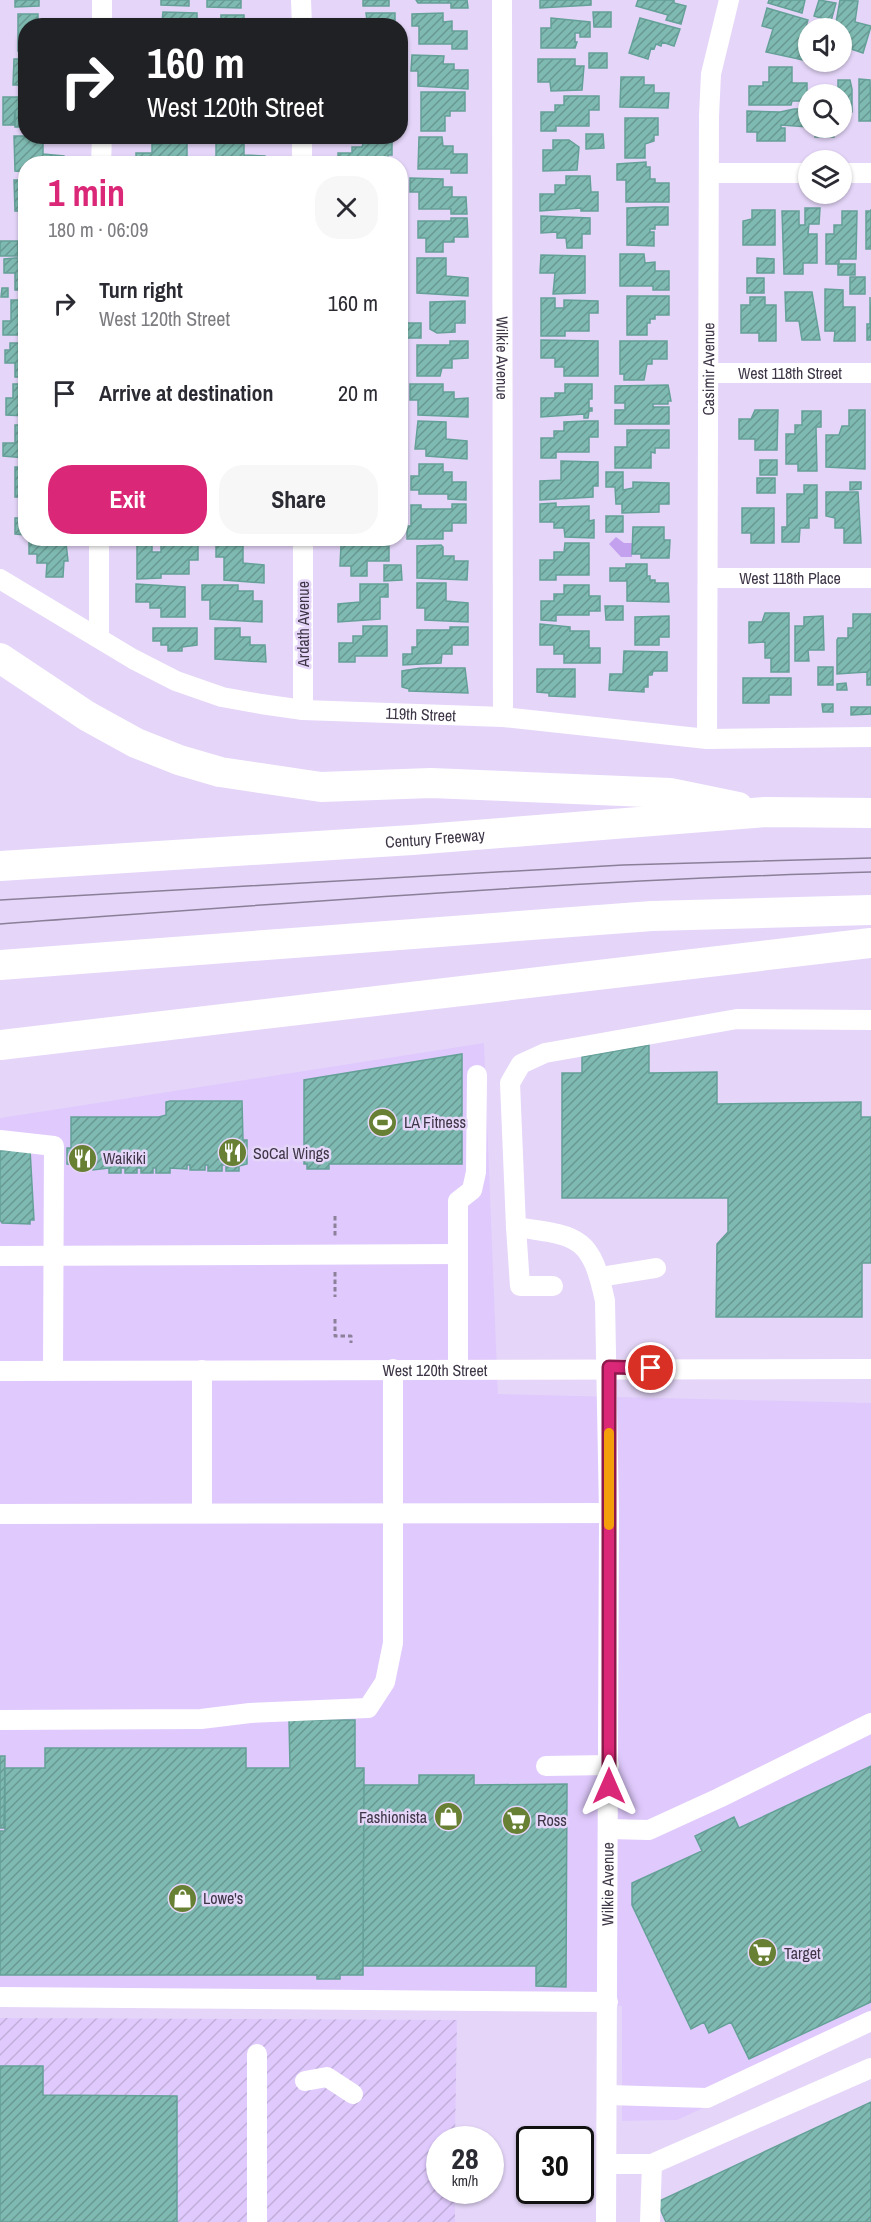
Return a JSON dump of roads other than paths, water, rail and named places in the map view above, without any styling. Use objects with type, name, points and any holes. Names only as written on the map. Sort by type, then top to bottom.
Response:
[{"type":"highway","points":[[0,658],[87,716],[136,743],[179,760],[220,772],[321,787],[431,783],[670,793],[765,812]]},
{"type":"highway","name":"Century Freeway","points":[[0,866],[447,837],[765,812],[871,813]]},
{"type":"highway","points":[[0,965],[652,916],[871,910]]},
{"type":"highway","points":[[0,1045],[871,943]]},
{"type":"street","points":[[102,0],[102,18]]},
{"type":"street","points":[[302,0],[302,18]]},
{"type":"street","name":"Wilkie Avenue","points":[[502,0],[503,717]]},
{"type":"street","name":"Casimir Avenue","points":[[707,739],[708,173],[711,74],[729,0]]},
{"type":"street","points":[[708,173],[798,173]]},
{"type":"street","points":[[852,173],[871,173]]},
{"type":"street","name":"West 118th Street","points":[[708,373],[871,373]]},
{"type":"street","points":[[99,546],[99,638]]},
{"type":"street","name":"Ardath Avenue","points":[[303,546],[303,710]]},
{"type":"street","name":"West 118th Place","points":[[709,578],[871,578]]},
{"type":"street","name":"119th Street","points":[[0,579],[176,681],[222,697],[303,710],[503,717],[707,739],[871,737]]},
{"type":"street","points":[[553,1286],[520,1286],[510,1083],[521,1064],[545,1053],[737,1019],[871,1020]]},
{"type":"street","points":[[458,1368],[458,1201],[472,1190],[476,1172],[477,1075]]},
{"type":"street","points":[[0,1140],[54,1146],[54,1371]]},
{"type":"street","name":"Wilkie Avenue","points":[[516,1227],[562,1234],[585,1247],[598,1268],[605,1301],[609,1367],[606,2222]]},
{"type":"street","points":[[0,1256],[458,1254]]},
{"type":"street","points":[[600,1277],[656,1268]]},
{"type":"street","name":"West 120th Street","points":[[0,1371],[609,1367],[871,1368]]},
{"type":"street","points":[[0,1720],[201,1719],[250,1713],[368,1708],[385,1682],[392,1655],[393,1368]]},
{"type":"street","points":[[202,1370],[202,1513]]},
{"type":"street","points":[[0,1514],[609,1513]]},
{"type":"street","points":[[609,1829],[649,1830],[871,1723]]},
{"type":"street","points":[[546,1766],[609,1765]]},
{"type":"street","points":[[0,1997],[608,2002]]},
{"type":"street","points":[[608,2095],[707,2098],[871,2021]]},
{"type":"street","points":[[257,2054],[257,2222]]},
{"type":"street","points":[[608,2164],[652,2164],[871,2068]]},
{"type":"street","points":[[305,2080],[327,2077],[353,2094]]},
{"type":"street","points":[[650,2222],[652,2164]]},
{"type":"tram line","points":[[0,900],[623,865],[871,858]]},
{"type":"tram line","points":[[0,924],[544,886],[871,872]]},
{"type":"place","name":"LA Fitness","points":[[383,1122]]},
{"type":"place","name":"SoCal Wings","points":[[232,1153]]},
{"type":"place","name":"Waikiki","points":[[82,1158]]},
{"type":"place","name":"Fashionista","points":[[448,1817]]},
{"type":"place","name":"Ross","points":[[516,1820]]},
{"type":"place","name":"Lowe's","points":[[182,1898]]},
{"type":"place","name":"Target","points":[[763,1953]]}]
